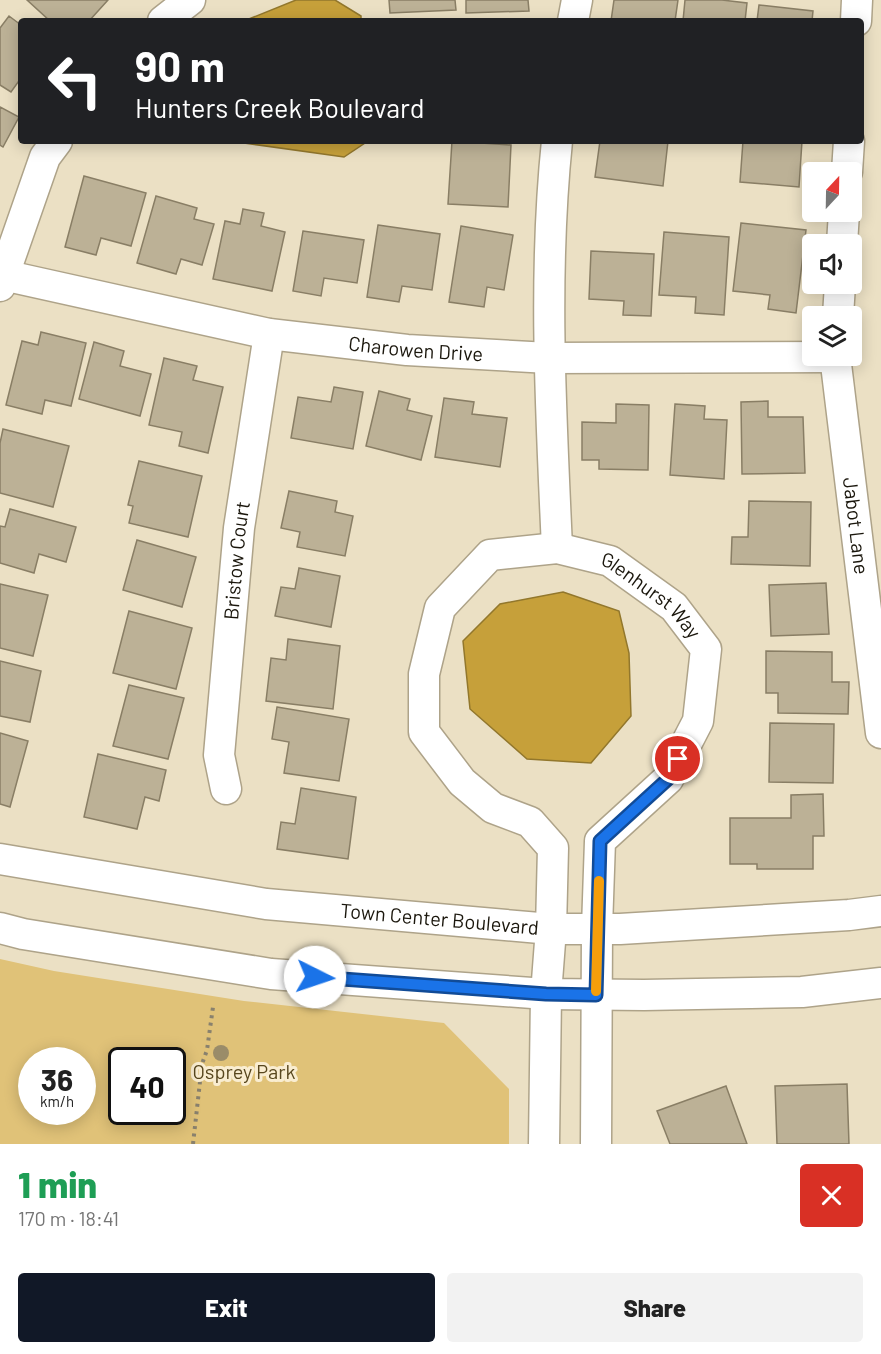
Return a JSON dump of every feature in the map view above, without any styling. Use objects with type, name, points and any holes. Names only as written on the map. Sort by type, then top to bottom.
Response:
[{"type":"street","points":[[167,18],[190,0]]},
{"type":"street","points":[[574,18],[577,0]]},
{"type":"street","points":[[856,18],[857,0]]},
{"type":"street","points":[[2,281],[45,157],[55,144]]},
{"type":"street","points":[[557,144],[553,183],[549,358],[557,548]]},
{"type":"street","points":[[848,162],[849,144]]},
{"type":"street","name":"Charowen Drive","points":[[2,281],[269,334],[407,350],[549,358],[802,356]]},
{"type":"street","name":"Bristow Court","points":[[226,789],[219,755],[239,528],[269,334]]},
{"type":"street","name":"Jabot Lane","points":[[836,366],[881,733]]},
{"type":"street","name":"Glenhurst Way","points":[[544,1144],[546,994],[551,929],[553,848],[530,822],[493,808],[462,782],[424,732],[424,674],[440,608],[490,555],[557,548],[610,561],[674,606],[706,649],[698,720],[668,779],[600,841],[596,995],[596,1144]]},
{"type":"street","name":"Town Center Boulevard","points":[[0,859],[266,904],[551,929],[814,917],[881,911]]},
{"type":"street","points":[[0,928],[23,934],[271,974],[546,994],[802,992],[881,983]]},
{"type":"path","points":[[193,1144],[202,1064],[207,1050],[213,1007]]},
{"type":"green space","name":"Osprey Park","points":[[0,959],[54,971],[244,1001],[444,1023],[509,1089],[509,1144],[0,1144]]},
{"type":"shaded area","points":[[296,0],[335,0],[361,16],[361,18],[251,18]]},
{"type":"shaded area","points":[[251,144],[364,144],[344,157]]},
{"type":"shaded area","points":[[563,592],[619,611],[629,653],[631,716],[591,763],[527,759],[470,709],[463,641],[500,604]]},
{"type":"building","points":[[27,0],[108,0],[92,18],[47,18]]},
{"type":"building","points":[[389,0],[455,0],[456,10],[390,13]]},
{"type":"building","points":[[466,0],[528,0],[529,11],[466,13]]},
{"type":"building","points":[[614,0],[678,0],[675,18],[611,18]]},
{"type":"building","points":[[685,0],[747,3],[745,18],[683,18]]},
{"type":"building","points":[[759,5],[813,11],[812,18],[757,18]]},
{"type":"building","points":[[9,16],[18,23],[18,82],[11,92],[0,85],[0,28]]},
{"type":"building","points":[[0,107],[18,116],[18,119],[3,147],[0,145]]},
{"type":"building","points":[[452,144],[511,145],[508,207],[448,204]]},
{"type":"building","points":[[600,144],[668,144],[663,186],[595,177]]},
{"type":"building","points":[[743,144],[802,144],[799,187],[740,182]]},
{"type":"building","points":[[84,176],[146,193],[131,246],[101,238],[96,255],[65,247]]},
{"type":"building","points":[[156,196],[197,208],[194,219],[214,224],[202,265],[181,259],[176,274],[137,263]]},
{"type":"building","points":[[243,209],[264,213],[261,226],[285,232],[272,291],[213,279],[225,221],[240,224]]},
{"type":"building","points":[[741,223],[806,230],[806,234],[802,234],[802,263],[796,313],[768,309],[770,295],[733,291]]},
{"type":"building","points":[[378,225],[440,234],[432,290],[402,286],[399,302],[367,297]]},
{"type":"building","points":[[461,226],[513,235],[504,290],[487,287],[484,307],[449,302]]},
{"type":"building","points":[[303,231],[364,240],[357,283],[324,278],[321,296],[293,291]]},
{"type":"building","points":[[664,232],[729,237],[724,315],[695,313],[696,297],[659,295]]},
{"type":"building","points":[[591,251],[654,254],[651,316],[623,315],[624,301],[589,299]]},
{"type":"building","points":[[41,332],[86,343],[71,406],[45,400],[42,414],[6,405],[22,341],[38,345]]},
{"type":"building","points":[[94,342],[124,351],[120,366],[151,374],[140,416],[79,399]]},
{"type":"building","points":[[164,358],[197,366],[193,380],[223,387],[208,453],[179,446],[182,432],[149,425]]},
{"type":"building","points":[[334,387],[363,392],[353,449],[291,438],[298,397],[331,402]]},
{"type":"building","points":[[379,391],[410,399],[407,410],[432,416],[421,460],[366,446]]},
{"type":"building","points":[[444,398],[474,402],[472,414],[507,418],[500,467],[435,457]]},
{"type":"building","points":[[768,401],[768,417],[803,417],[805,473],[742,474],[741,402]]},
{"type":"building","points":[[616,404],[649,405],[648,470],[599,469],[599,460],[582,460],[582,422],[616,423]]},
{"type":"building","points":[[675,404],[705,406],[704,419],[727,420],[724,479],[670,475]]},
{"type":"building","points":[[3,429],[69,446],[53,507],[0,493],[0,443]]},
{"type":"building","points":[[139,461],[202,476],[188,537],[129,523],[133,506],[128,505]]},
{"type":"building","points":[[289,491],[337,501],[335,512],[353,516],[345,556],[297,547],[300,532],[281,528]]},
{"type":"building","points":[[749,501],[811,502],[810,566],[731,564],[732,537],[748,537]]},
{"type":"building","points":[[10,509],[76,527],[66,562],[39,554],[34,573],[0,563],[0,526],[5,527]]},
{"type":"building","points":[[137,540],[196,557],[182,607],[123,590]]},
{"type":"building","points":[[299,568],[340,576],[331,627],[275,616],[281,587],[295,589]]},
{"type":"building","points":[[826,583],[829,634],[771,636],[769,585]]},
{"type":"building","points":[[0,584],[48,595],[33,656],[0,648]]},
{"type":"building","points":[[129,611],[192,628],[176,689],[113,673]]},
{"type":"building","points":[[288,639],[340,646],[333,709],[266,701],[271,658],[286,660]]},
{"type":"building","points":[[766,651],[832,652],[832,682],[849,682],[848,714],[778,713],[778,693],[766,693]]},
{"type":"building","points":[[0,661],[41,671],[30,722],[0,716]]},
{"type":"building","points":[[129,685],[184,698],[168,759],[113,746]]},
{"type":"building","points":[[277,707],[349,719],[339,781],[284,773],[289,742],[272,739]]},
{"type":"building","points":[[770,723],[834,724],[833,783],[769,782]]},
{"type":"building","points":[[0,733],[28,741],[10,807],[0,804]]},
{"type":"building","points":[[98,754],[166,770],[159,801],[145,797],[137,829],[84,817]]},
{"type":"building","points":[[301,788],[356,797],[348,859],[277,849],[281,822],[295,824]]},
{"type":"building","points":[[823,794],[824,836],[813,836],[813,869],[757,869],[757,864],[730,864],[730,818],[791,818],[791,795]]},
{"type":"building","points":[[847,1084],[849,1144],[777,1144],[775,1086]]},
{"type":"building","points":[[726,1086],[747,1144],[670,1144],[657,1111]]},
{"type":"slow traffic","points":[[596,991],[599,881]]},
{"type":"route","points":[[315,977],[546,994],[596,995],[600,841],[668,779],[678,759]]}]
